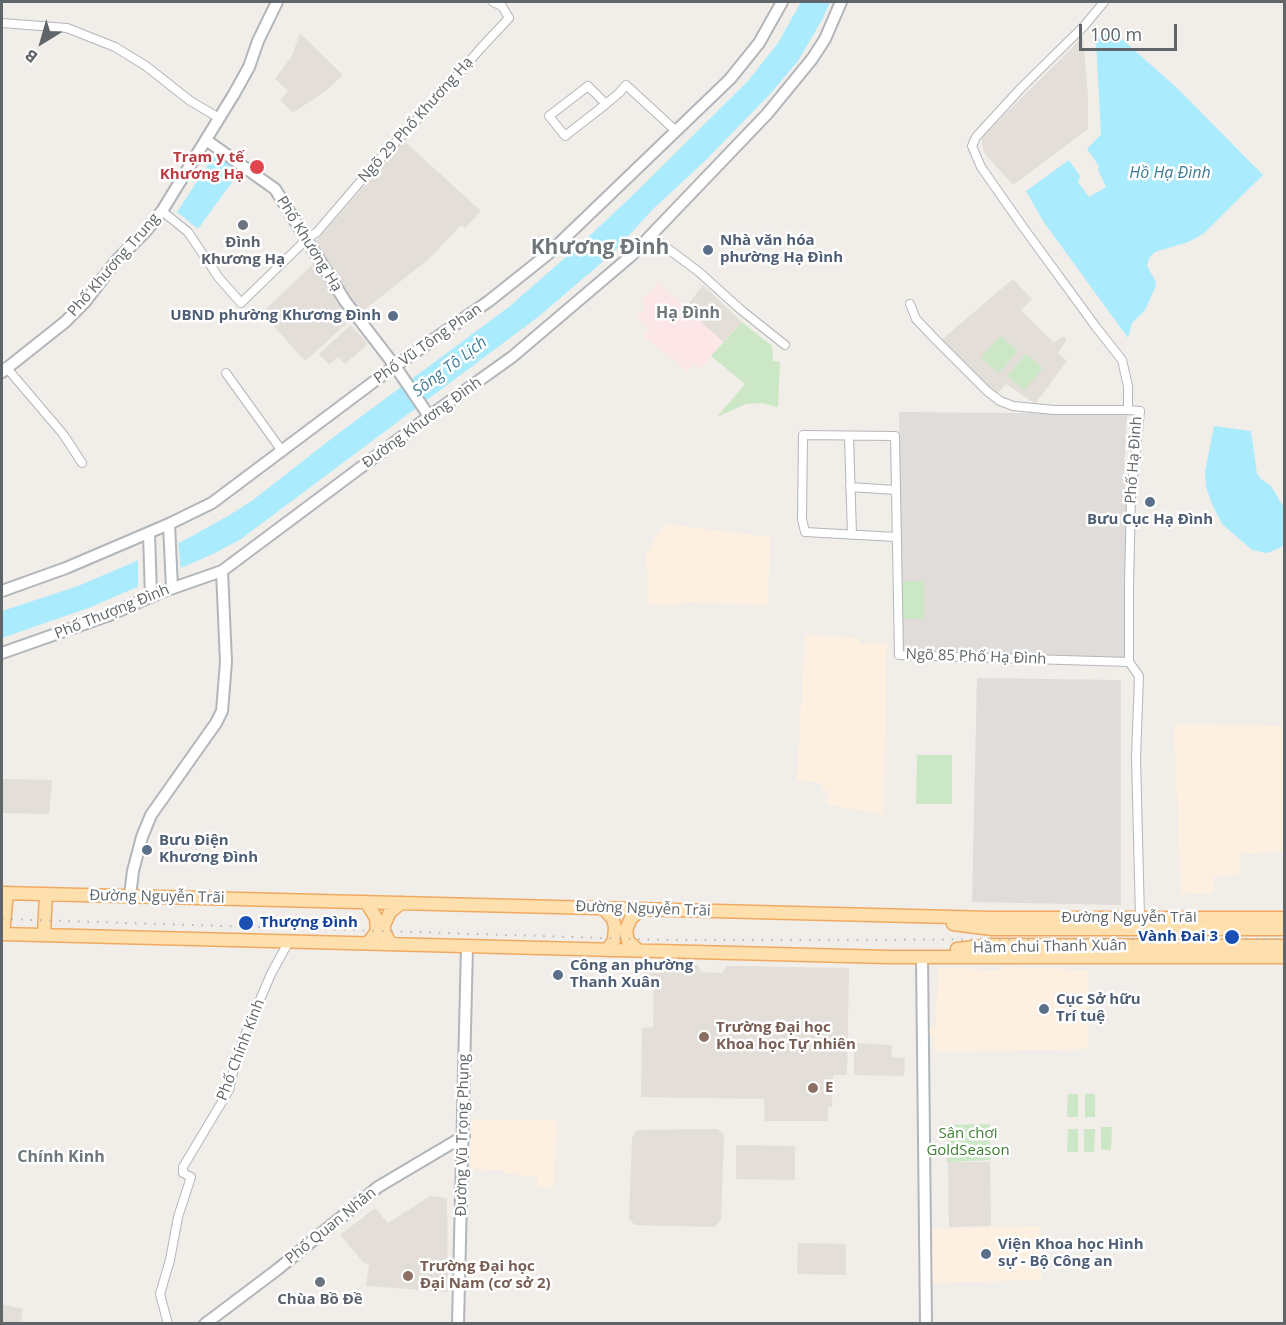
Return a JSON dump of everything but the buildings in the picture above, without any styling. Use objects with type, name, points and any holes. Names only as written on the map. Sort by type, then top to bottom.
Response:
[{"type":"main road","name":"Đường Nguyễn Trãi","points":[[4,893],[889,916],[1284,918]]},
{"type":"main road","points":[[4,893],[2,934],[888,957],[1284,957]]},
{"type":"main road","points":[[44,935],[46,894]]},
{"type":"main road","points":[[366,902],[376,918],[377,931],[368,943]]},
{"type":"main road","points":[[391,944],[384,932],[384,925],[390,912],[401,903]]},
{"type":"main road","points":[[603,908],[613,919],[615,927],[614,940],[607,950]]},
{"type":"main road","points":[[638,950],[628,941],[626,930],[631,918],[643,909]]},
{"type":"main road","name":"Hầm chui Thanh Xuân","points":[[889,916],[992,929],[1284,929]]},
{"type":"main road","name":"Hầm chui Thanh Xuân","points":[[888,957],[992,945],[1284,946]]},
{"type":"street","name":"Phố Khương Trung","points":[[4,370],[65,322],[85,303],[117,261],[162,211],[249,67],[258,41],[277,2]]},
{"type":"street","name":"Ngõ 29 Phố Khương Hạ","points":[[307,239],[317,232],[378,161],[443,93],[509,18],[501,6],[493,2]]},
{"type":"street","name":"Phố Vũ Tông Phan","points":[[2,591],[66,568],[212,503],[489,301],[548,254],[744,63],[770,26],[782,2]]},
{"type":"street","name":"Đường Khương Đình","points":[[222,571],[427,413],[512,357],[632,255],[767,114],[796,80],[825,39],[841,2]]},
{"type":"street","name":"Phố Hạ Đình","points":[[1104,2],[1084,26],[1021,88],[976,137],[972,146],[981,167],[1023,227],[1122,360],[1128,386],[1128,410],[1140,411],[1131,496],[1129,662],[1138,676],[1136,758],[1140,918]]},
{"type":"street","points":[[2,23],[67,27],[115,47],[146,66],[189,100],[219,118]]},
{"type":"street","points":[[606,104],[588,86],[549,116],[565,136],[606,104],[626,85],[676,131]]},
{"type":"street","name":"Phố Khương Hạ","points":[[206,140],[275,189],[345,301],[427,413]]},
{"type":"street","points":[[162,211],[188,232],[219,278],[241,303],[307,239]]},
{"type":"street","points":[[651,236],[699,272],[785,345]]},
{"type":"street","points":[[910,304],[916,319],[987,391],[1000,401],[1013,406],[1054,410],[1128,410]]},
{"type":"street","points":[[4,370],[63,434],[82,462]]},
{"type":"street","points":[[226,373],[282,451]]},
{"type":"street","points":[[852,535],[849,435],[803,435],[802,519],[805,532],[852,535],[896,537]]},
{"type":"street","name":"Ngõ 85 Phố Hạ Đình","points":[[849,435],[895,436],[898,655],[1129,662]]},
{"type":"street","points":[[850,487],[895,490]]},
{"type":"street","points":[[169,524],[172,584]]},
{"type":"street","points":[[149,533],[151,597]]},
{"type":"street","points":[[130,896],[133,871],[142,837],[152,815],[206,739],[222,711],[226,662],[222,571]]},
{"type":"street","name":"Phố Thượng Đình","points":[[2,653],[107,616],[151,597],[172,584],[222,571]]},
{"type":"street","name":"Phố Chính Kinh","points":[[168,1323],[160,1294],[170,1260],[178,1217],[191,1177],[183,1173],[183,1167],[229,1090],[247,1030],[271,974],[289,941]]},
{"type":"street","name":"Đường Vũ Trọng Phụng","points":[[458,1323],[467,946]]},
{"type":"street","points":[[922,957],[926,1323]]},
{"type":"street","name":"Phố Quan Nhân","points":[[205,1323],[278,1269],[378,1187],[464,1136]]},
{"type":"shaded area","points":[[300,33],[343,75],[327,90],[293,113],[280,100],[288,91],[275,79],[292,56]]},
{"type":"shaded area","points":[[1083,37],[1088,95],[1088,129],[1013,185],[985,154],[982,137]]},
{"type":"shaded area","points":[[404,141],[481,211],[465,228],[461,225],[429,259],[359,314],[316,247],[316,241]]},
{"type":"shaded area","points":[[316,261],[353,318],[305,361],[262,313]]},
{"type":"shaded area","points":[[1013,279],[1032,299],[1021,310],[1054,343],[1063,336],[1067,339],[1058,353],[1067,361],[1035,404],[1006,384],[996,395],[941,340]]},
{"type":"shaded area","points":[[658,283],[723,342],[701,368],[694,363],[687,371],[644,337],[650,329],[637,318],[646,307],[641,301]]},
{"type":"shaded area","points":[[703,285],[742,322],[723,342],[685,308]]},
{"type":"shaded area","points":[[351,325],[368,344],[345,364],[338,357],[329,365],[319,354]]},
{"type":"shaded area","points":[[899,412],[1127,414],[1124,476],[1127,501],[1125,659],[900,654]]},
{"type":"shaded area","points":[[665,524],[770,537],[768,605],[682,602],[682,605],[649,605],[646,553]]},
{"type":"shaded area","points":[[805,635],[860,638],[860,643],[887,643],[883,814],[827,805],[828,790],[822,789],[822,783],[797,780]]},
{"type":"shaded area","points":[[977,678],[1121,680],[1121,905],[972,902]]},
{"type":"shaded area","points":[[1174,724],[1284,726],[1284,851],[1240,855],[1241,874],[1213,877],[1213,893],[1181,895]]},
{"type":"shaded area","points":[[2,779],[52,780],[49,814],[2,813]]},
{"type":"shaded area","points":[[643,964],[698,965],[701,972],[722,973],[727,966],[849,968],[847,1075],[833,1075],[832,1107],[828,1107],[828,1121],[765,1121],[764,1099],[641,1097],[642,1028],[653,1027],[654,977],[643,976]]},
{"type":"shaded area","points":[[1002,967],[1089,970],[1087,1049],[934,1052],[934,1038],[929,1037],[929,1027],[936,1027],[938,968],[1002,970]]},
{"type":"shaded area","points":[[854,1043],[892,1045],[891,1057],[905,1058],[904,1076],[854,1075]]},
{"type":"shaded area","points":[[472,1119],[557,1121],[554,1188],[537,1187],[537,1176],[504,1174],[504,1170],[470,1169]]},
{"type":"shaded area","points":[[717,1129],[724,1134],[721,1221],[714,1227],[635,1225],[629,1219],[632,1137],[637,1130]]},
{"type":"shaded area","points":[[736,1145],[795,1146],[795,1180],[736,1179]]},
{"type":"shaded area","points":[[948,1162],[990,1162],[991,1226],[949,1227]]},
{"type":"shaded area","points":[[430,1196],[447,1198],[448,1292],[366,1286],[369,1264],[364,1263],[340,1235],[375,1208],[388,1223]]},
{"type":"shaded area","name":"Viện Khoa học Hình sự - Bộ Công an","points":[[1040,1226],[1041,1280],[931,1283],[931,1229]]},
{"type":"shaded area","points":[[798,1243],[846,1244],[846,1275],[797,1274]]},
{"type":"shaded area","points":[[2,1304],[23,1309],[21,1321],[27,1323],[2,1323]]},
{"type":"green space","points":[[742,322],[772,346],[773,361],[780,362],[778,407],[761,403],[746,404],[717,417],[745,384],[711,356]]},
{"type":"green space","points":[[1000,336],[1018,351],[999,373],[981,358]]},
{"type":"green space","points":[[1026,354],[1043,368],[1024,390],[1007,376]]},
{"type":"green space","points":[[903,581],[924,581],[924,619],[903,619]]},
{"type":"green space","points":[[917,755],[952,755],[952,804],[916,804]]},
{"type":"green space","points":[[1068,1094],[1078,1094],[1078,1117],[1067,1117]]},
{"type":"green space","points":[[1085,1094],[1095,1094],[1095,1117],[1085,1117]]},
{"type":"green space","name":"Sân chơi GoldSeason","points":[[990,1124],[990,1160],[947,1162],[946,1125]]},
{"type":"green space","points":[[1101,1127],[1112,1127],[1111,1150],[1101,1150]]},
{"type":"green space","points":[[1068,1129],[1078,1129],[1078,1152],[1067,1152]]},
{"type":"green space","points":[[1084,1129],[1095,1129],[1094,1152],[1084,1152]]},
{"type":"water","name":"Sông Tô Lịch","points":[[801,2],[830,2],[798,61],[771,93],[705,161],[653,209],[613,253],[538,317],[241,539],[213,554],[91,607],[2,638],[2,611],[78,586],[181,542],[228,516],[253,500],[510,306],[635,193],[748,81],[778,43]]},
{"type":"water","name":"Hồ Hạ Đình","points":[[1112,32],[1176,87],[1263,175],[1203,234],[1188,242],[1155,252],[1149,258],[1147,266],[1156,286],[1145,310],[1132,323],[1128,338],[1043,221],[1026,191],[1069,160],[1080,176],[1078,182],[1089,197],[1106,187],[1098,170],[1099,166],[1087,149],[1101,134],[1096,41],[1100,35]]},
{"type":"water","points":[[215,154],[240,171],[198,229],[177,212]]},
{"type":"water","points":[[1214,426],[1251,431],[1257,474],[1271,486],[1284,508],[1282,547],[1267,553],[1252,550],[1222,524],[1206,487],[1205,472]]},
{"type":"pier","points":[[178,540],[181,572],[138,589],[138,556]]},
{"type":"railway","points":[[2,919],[667,940],[1284,939]]},
{"type":"place","name":"Trạm y tế Khương Hạ","points":[[257,167]]},
{"type":"place","name":"Đình Khương Hạ","points":[[243,225]]},
{"type":"place","name":"Nhà văn hóa phường Hạ Đình","points":[[708,250]]},
{"type":"place","name":"UBND phường Khương Đình","points":[[393,316]]},
{"type":"place","name":"Bưu Cục Hạ Đình","points":[[1150,502]]},
{"type":"place","name":"Bưu Điện Khương Đình","points":[[147,850]]},
{"type":"place","name":"Thượng Đình","points":[[246,923]]},
{"type":"place","name":"Vành Đai 3","points":[[1232,937]]},
{"type":"place","name":"Công an phường Thanh Xuân","points":[[558,975]]},
{"type":"place","name":"Cục Sở hữu Trí tuệ","points":[[1044,1009]]},
{"type":"place","name":"Trường Đại học Khoa học Tự nhiên","points":[[704,1037]]},
{"type":"place","name":"E","points":[[813,1088]]},
{"type":"place","name":"Viện Khoa học Hình sự - Bộ Công an","points":[[986,1254]]},
{"type":"place","name":"Trường Đại học Đại Nam (cơ sở 2)","points":[[408,1276]]},
{"type":"place","name":"Chùa Bồ Đề","points":[[320,1282]]},
{"type":"district","name":"Khương Đình","points":[[600,248]]},
{"type":"district","name":"Hạ Đình","points":[[688,313]]},
{"type":"district","name":"Chính Kinh","points":[[61,1157]]}]
